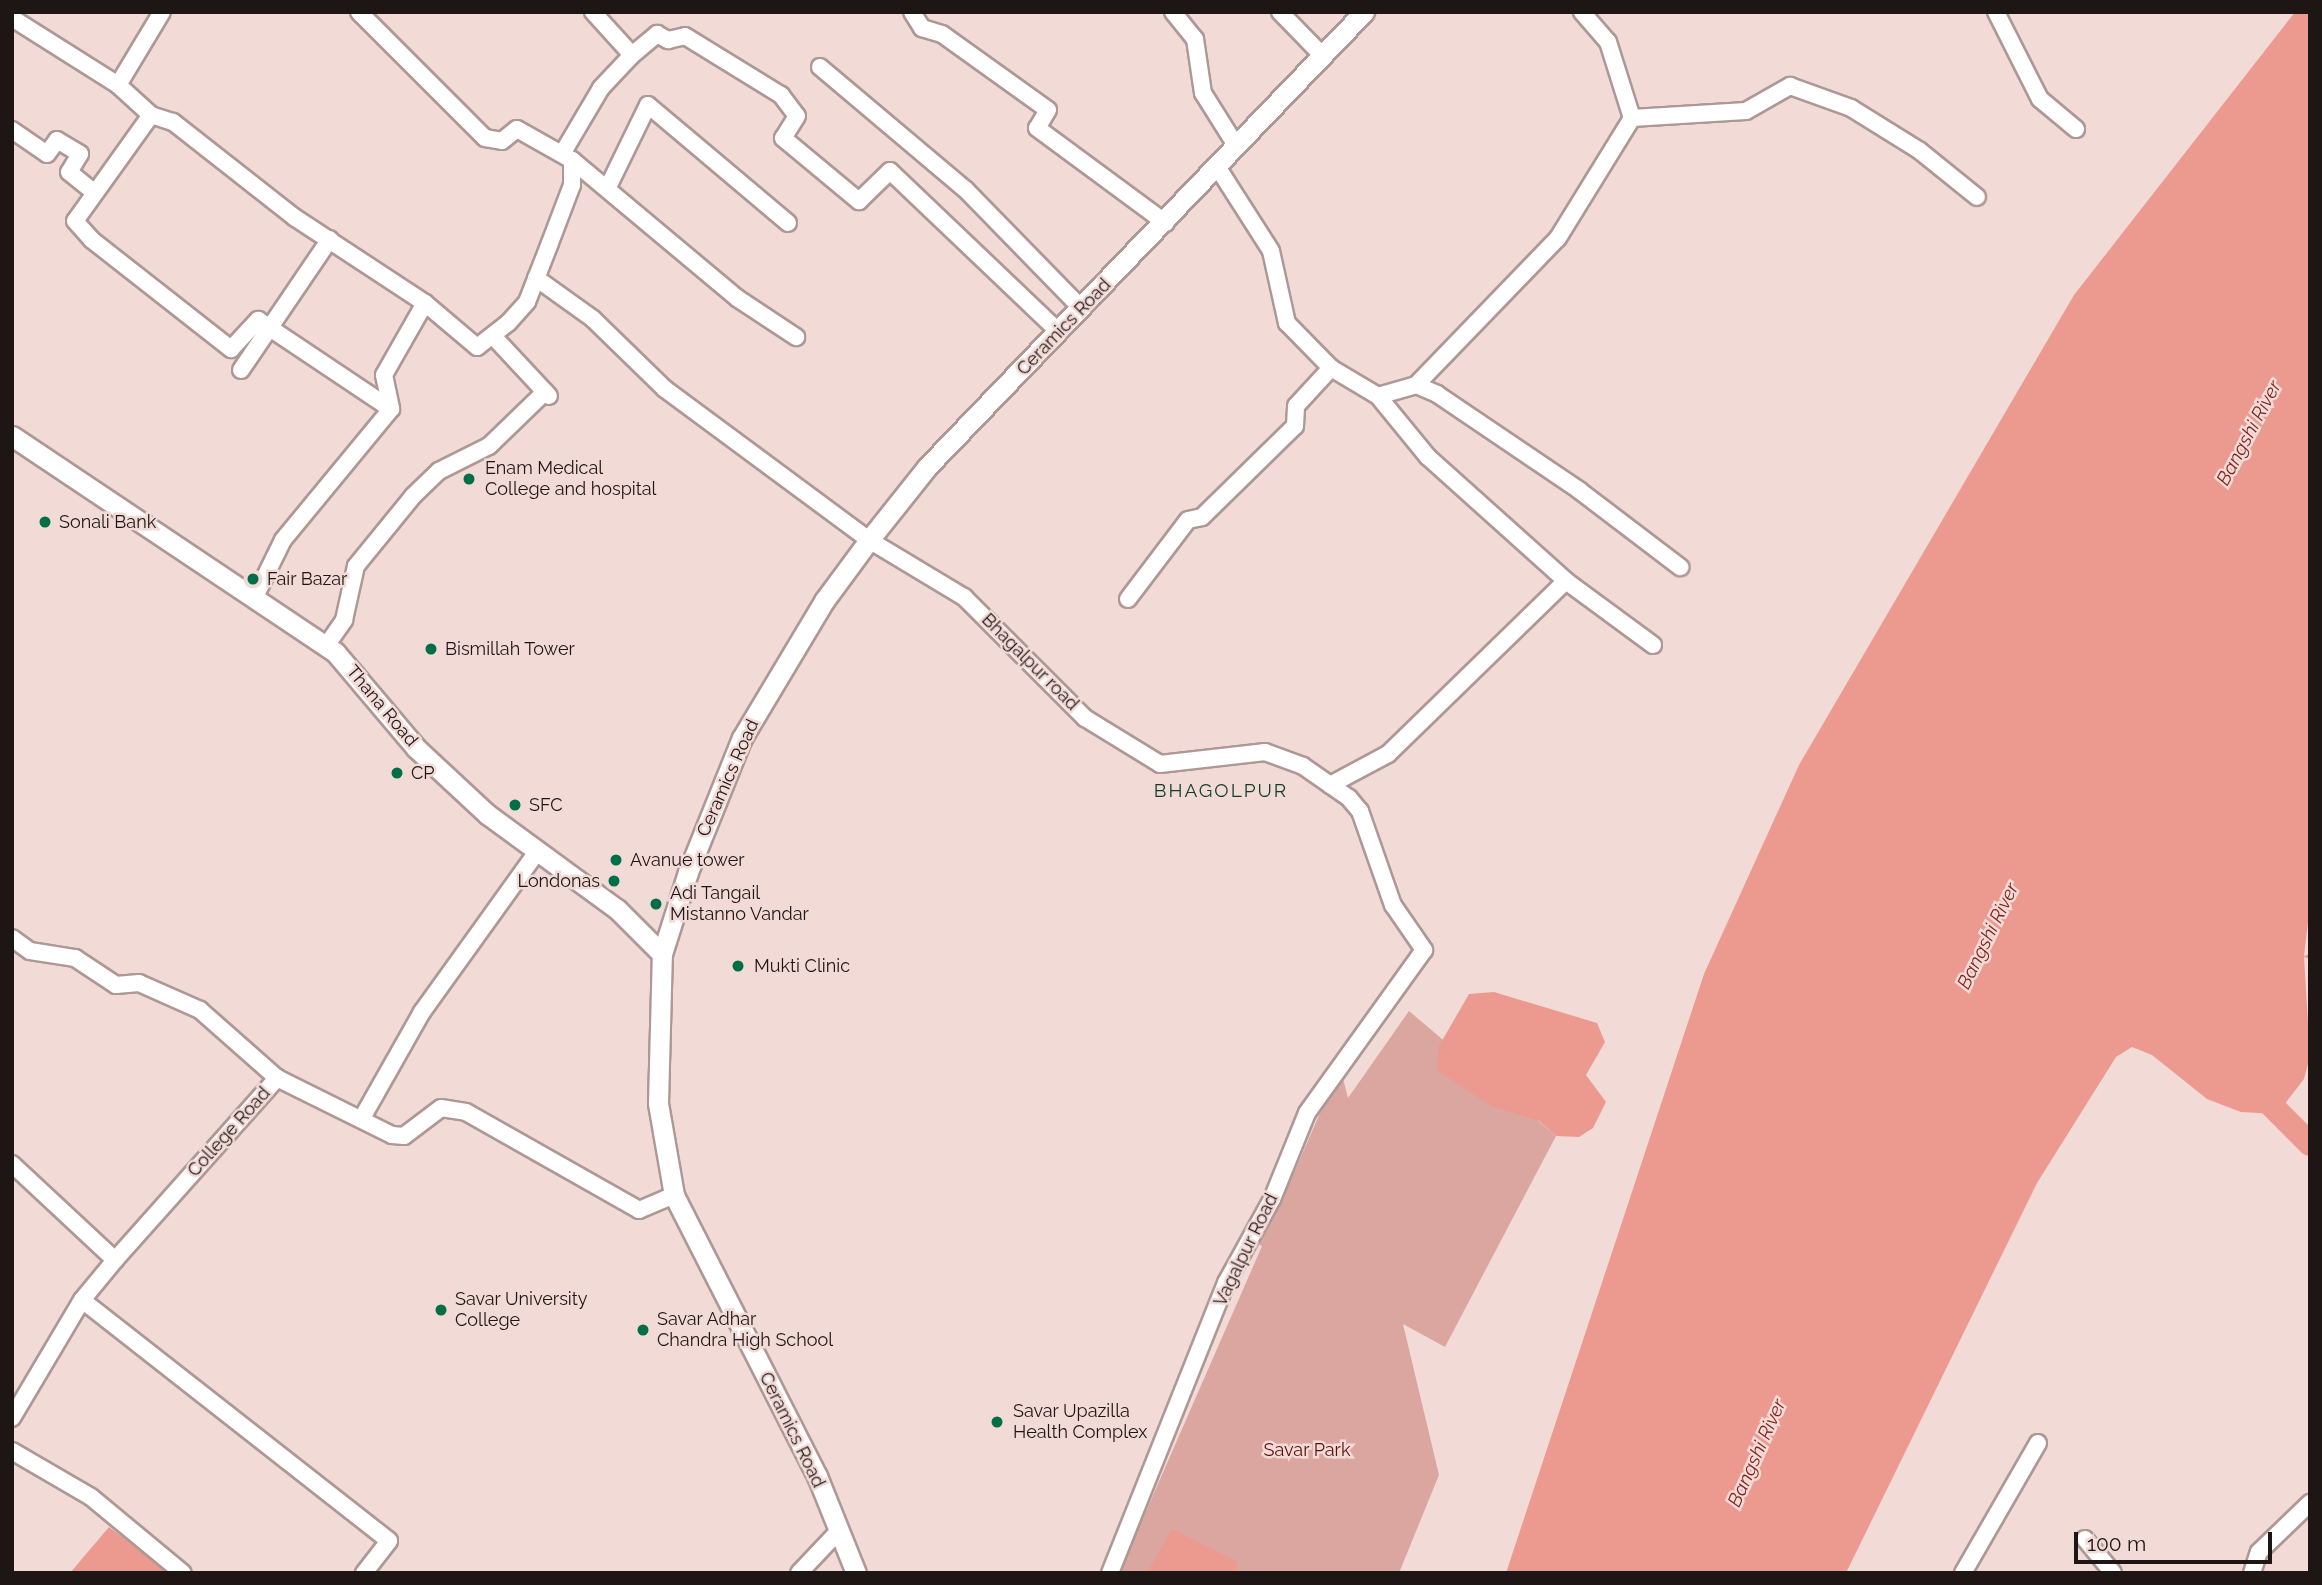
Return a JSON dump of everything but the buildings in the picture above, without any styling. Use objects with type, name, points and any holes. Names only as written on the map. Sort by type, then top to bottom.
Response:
[{"type":"street","points":[[118,85],[162,12]]},
{"type":"street","points":[[359,12],[485,138],[502,141],[517,129],[567,157],[608,187],[680,252],[796,337]]},
{"type":"street","points":[[593,12],[632,55]]},
{"type":"street","points":[[912,12],[922,28],[942,34],[1048,110],[1037,128],[1166,223]]},
{"type":"street","points":[[1173,12],[1195,39],[1203,93],[1237,147]]},
{"type":"street","points":[[1280,12],[1323,56]]},
{"type":"street","name":"Ceramics Road","points":[[856,1573],[817,1476],[674,1195],[659,1103],[662,954],[742,738],[824,601],[869,540],[928,467],[1081,307],[1166,223],[1364,12]]},
{"type":"street","points":[[1378,396],[1416,385],[1558,238],[1632,118],[1608,42],[1582,12]]},
{"type":"street","points":[[1996,12],[2039,99],[2076,129]]},
{"type":"street","points":[[12,18],[118,85],[151,115],[173,122],[294,217],[425,303],[477,347],[493,336],[527,302],[572,185],[567,157],[601,88],[632,55],[657,34],[668,40],[685,36],[727,57],[781,95],[797,116],[783,138],[859,201],[890,171],[1059,332]]},
{"type":"street","points":[[820,66],[966,190],[1081,307]]},
{"type":"street","points":[[1632,118],[1746,111],[1790,86],[1851,108],[1920,151],[1977,197]]},
{"type":"street","points":[[608,187],[649,105],[788,223]]},
{"type":"street","points":[[151,115],[75,221],[118,264],[132,269],[231,349],[258,320],[391,409]]},
{"type":"street","points":[[12,130],[47,154],[57,140],[80,154],[69,172],[94,192]]},
{"type":"street","points":[[1218,168],[1271,251],[1287,323],[1331,368],[1378,396],[1428,457],[1566,581],[1653,645]]},
{"type":"street","points":[[241,370],[267,326],[330,239]]},
{"type":"street","name":"Bhagalpur road","points":[[536,278],[593,319],[665,389],[869,540],[964,597],[1085,718],[1160,764],[1265,752],[1303,766],[1330,785],[1360,811],[1393,905],[1423,950]]},
{"type":"street","points":[[391,409],[384,375],[425,303]]},
{"type":"street","points":[[326,646],[344,620],[356,566],[413,496],[439,471],[489,446],[547,394],[493,336]]},
{"type":"street","points":[[1128,599],[1188,520],[1202,517],[1295,426],[1296,406],[1331,368]]},
{"type":"street","points":[[1416,385],[1580,491],[1679,568]]},
{"type":"street","points":[[256,597],[283,540],[391,409]]},
{"type":"street","name":"Thana Road","points":[[12,436],[326,646],[355,671],[416,748],[487,814],[617,909],[662,954]]},
{"type":"street","points":[[1330,785],[1388,754],[1566,581]]},
{"type":"street","points":[[362,1118],[422,1012],[537,852]]},
{"type":"street","points":[[12,938],[30,951],[75,958],[116,985],[139,983],[200,1010],[277,1078]]},
{"type":"street","name":"Vagalpur Road","points":[[1110,1573],[1226,1283],[1272,1199],[1307,1114],[1423,950]]},
{"type":"street","name":"College Road","points":[[12,1418],[82,1300],[277,1078],[392,1135],[404,1136],[441,1108],[466,1112],[639,1210],[674,1195]]},
{"type":"street","points":[[12,1164],[115,1260]]},
{"type":"street","points":[[82,1300],[389,1541],[364,1573]]},
{"type":"street","points":[[1963,1573],[2038,1443]]},
{"type":"street","points":[[12,1451],[91,1497],[183,1573]]},
{"type":"street","points":[[2252,1573],[2259,1552],[2310,1503]]},
{"type":"street","points":[[799,1573],[838,1533]]},
{"type":"street","points":[[2085,1539],[2113,1573]]},
{"type":"green space","name":"Savar Park","points":[[1409,1011],[1556,1136],[1445,1347],[1403,1324],[1439,1475],[1399,1573],[1119,1573],[1262,1246],[1250,1239],[1290,1182],[1340,1067],[1348,1098]]},
{"type":"water","name":"Bangshi River","points":[[2295,12],[2310,12],[2310,905],[2304,956],[2310,954],[2310,959],[2304,957],[2310,1056],[2304,1079],[2277,1114],[2241,1112],[2207,1099],[2152,1055],[2132,1047],[2116,1057],[2037,1183],[1846,1573],[1506,1573],[1704,974],[1799,765],[2074,295]]},
{"type":"water","points":[[1494,992],[1597,1023],[1605,1042],[1586,1075],[1606,1102],[1593,1128],[1579,1137],[1556,1136],[1539,1121],[1491,1106],[1437,1070],[1439,1046],[1469,994]]},
{"type":"water","points":[[109,1527],[172,1573],[70,1573]]},
{"type":"water","points":[[1172,1529],[1238,1562],[1235,1573],[1147,1573]]},
{"type":"waterway","points":[[2256,1090],[2310,1144]]},
{"type":"place","name":"Enam Medical College and hospital","points":[[469,479]]},
{"type":"place","name":"Sonali Bank","points":[[45,522]]},
{"type":"place","name":"Fair Bazar","points":[[253,579]]},
{"type":"place","name":"Bismillah Tower","points":[[431,649]]},
{"type":"place","name":"CP","points":[[397,773]]},
{"type":"place","name":"SFC","points":[[515,805]]},
{"type":"place","name":"Avanue tower","points":[[616,860]]},
{"type":"place","name":"Londonas","points":[[614,881]]},
{"type":"place","name":"Adi Tangail Mistanno Vandar","points":[[656,904]]},
{"type":"place","name":"Mukti Clinic","points":[[738,966]]},
{"type":"place","name":"Savar University College","points":[[441,1310]]},
{"type":"place","name":"Savar Adhar Chandra High School","points":[[643,1330]]},
{"type":"place","name":"Savar Upazilla Health Complex","points":[[997,1422]]},
{"type":"district","name":"BHAGOLPUR","points":[[1221,791]]}]
